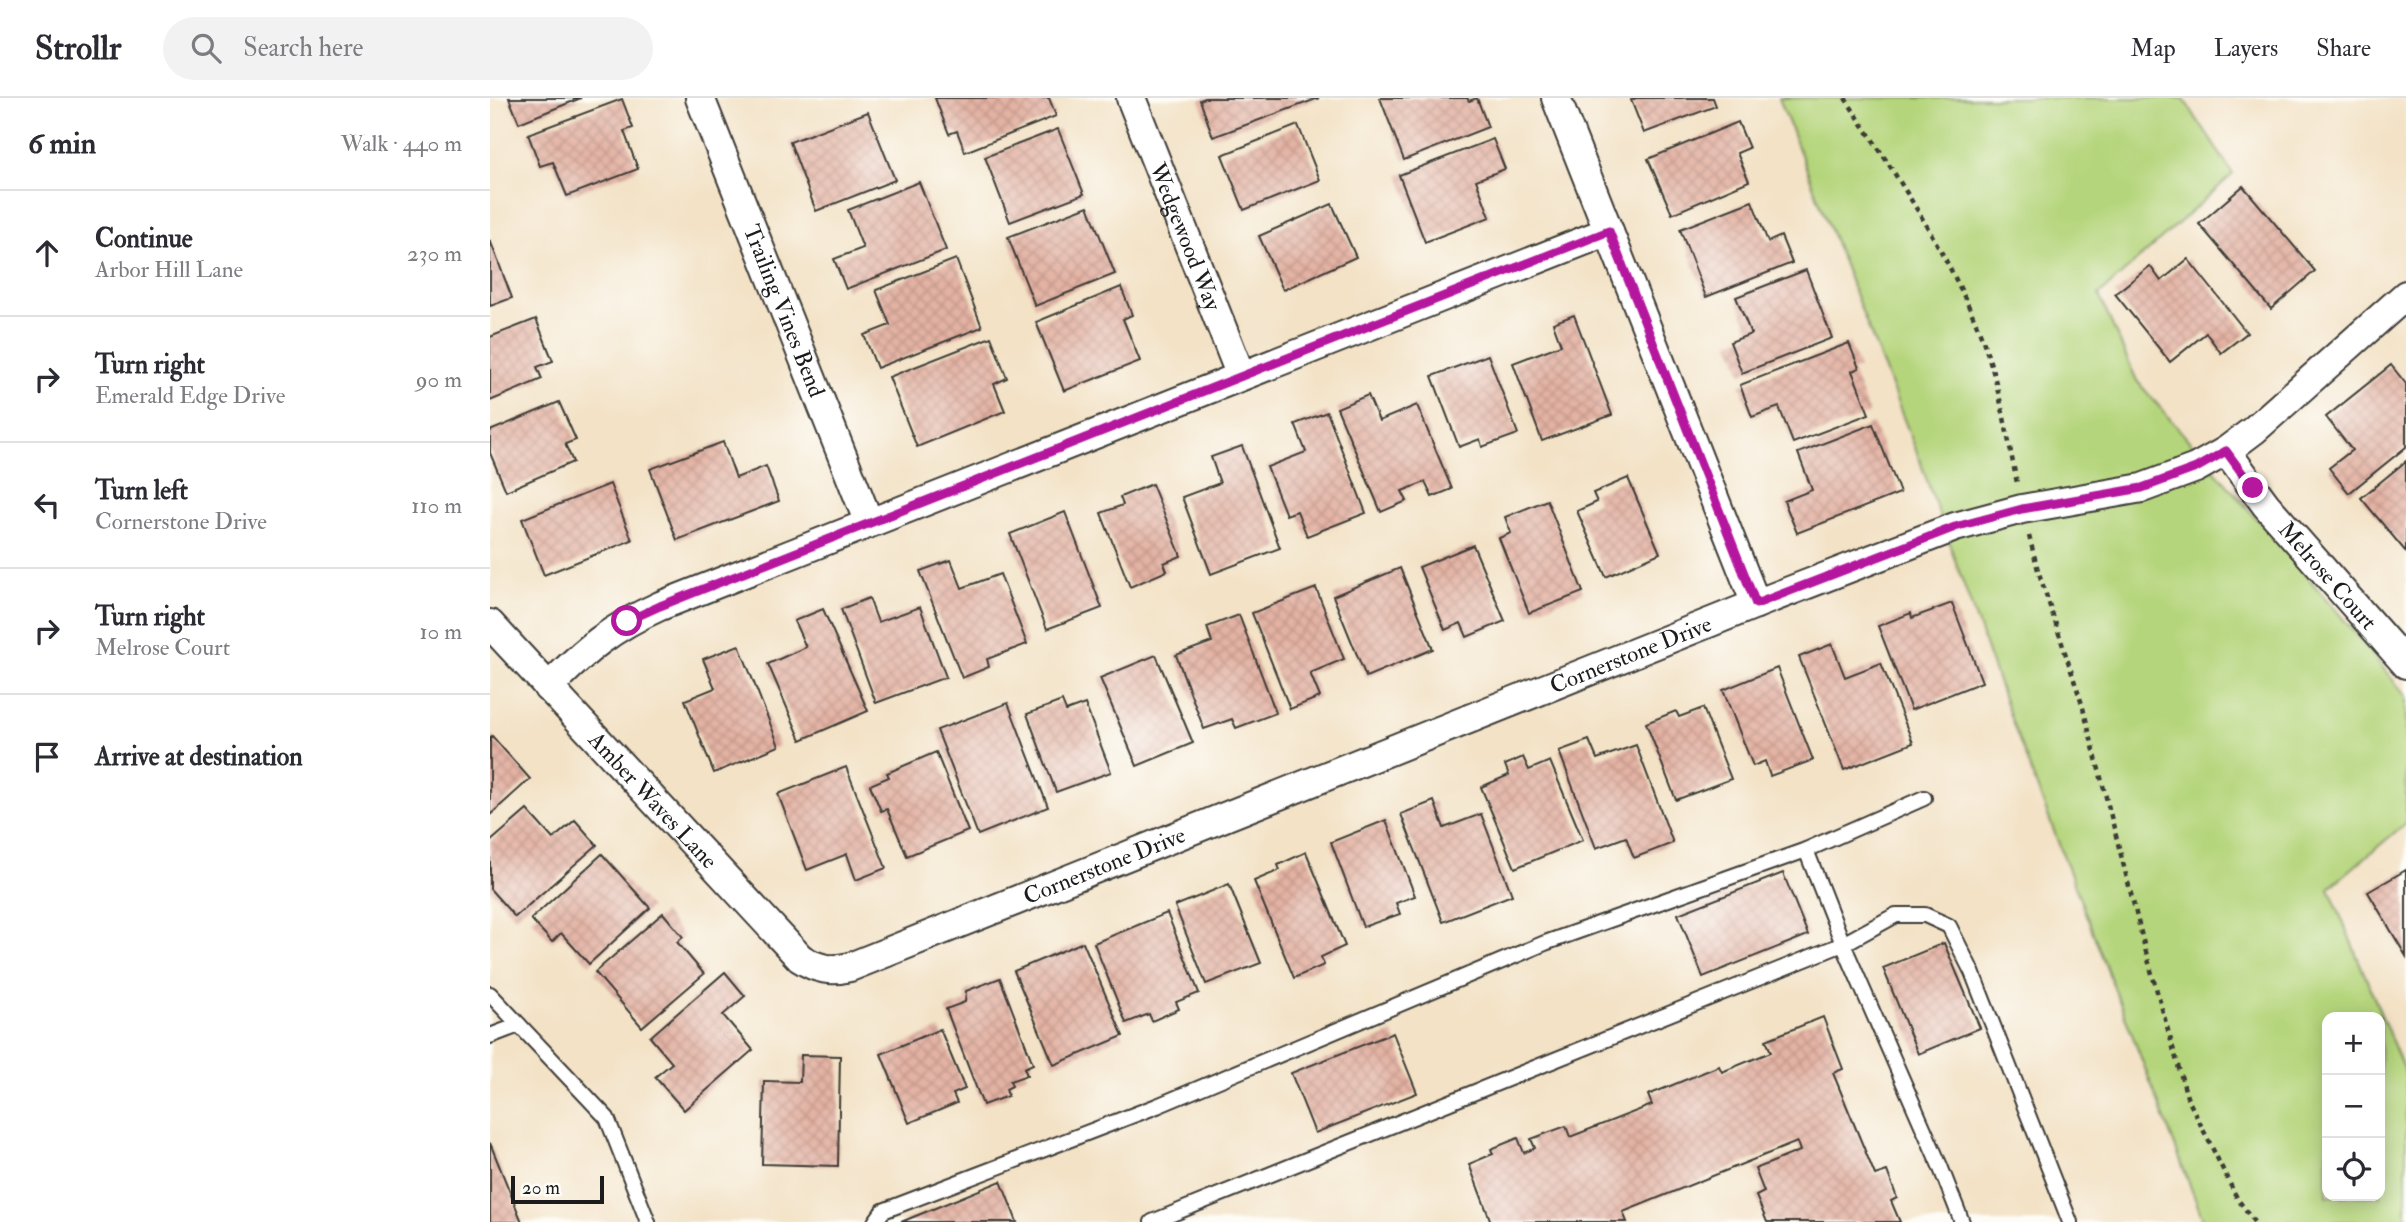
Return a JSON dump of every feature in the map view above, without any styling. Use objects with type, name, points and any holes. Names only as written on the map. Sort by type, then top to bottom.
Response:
[{"type":"street","name":"Trailing Vines Bend","points":[[700,98],[869,523]]},
{"type":"street","name":"Wedgewood Way","points":[[1131,98],[1241,376]]},
{"type":"street","points":[[1556,98],[1756,604]]},
{"type":"street","points":[[548,688],[582,653],[627,621],[1609,231]]},
{"type":"street","name":"Cornerstone Drive","points":[[822,969],[850,967],[1955,527],[2022,509],[2142,488],[2196,468],[2226,451],[2254,430],[2406,295]]},
{"type":"street","name":"Melrose Court","points":[[2226,451],[2266,505],[2406,664]]},
{"type":"street","name":"Amber Waves Lane","points":[[490,624],[800,958],[822,969]]},
{"type":"lane","points":[[875,1222],[883,1211],[1157,1106],[1545,943],[1805,850],[1924,798]]},
{"type":"lane","points":[[1805,850],[1962,1222]]},
{"type":"lane","points":[[1152,1222],[1843,944],[1896,915],[1925,915],[1949,926],[1972,972],[2070,1222]]},
{"type":"lane","points":[[490,994],[607,1118],[648,1222]]},
{"type":"lane","points":[[490,1035],[519,1025]]},
{"type":"path","points":[[1845,98],[1929,227],[1977,324],[1998,391],[2022,509],[2038,570],[2082,704],[2147,957],[2187,1097],[2237,1198],[2254,1222]]},
{"type":"green space","points":[[1779,98],[2183,98],[2233,174],[2099,295],[2137,381],[2341,616],[2406,696],[2406,823],[2329,888],[2380,1012],[2322,1012],[2322,1201],[2385,1201],[2385,1024],[2406,1075],[2406,1222],[2204,1222],[2014,727],[1919,458]]},
{"type":"building","points":[[509,98],[581,98],[519,123]]},
{"type":"building","points":[[935,98],[1049,98],[1056,116],[965,152],[957,131],[949,134]]},
{"type":"building","points":[[1319,98],[1213,137],[1200,100]]},
{"type":"building","points":[[1380,98],[1467,98],[1469,101],[1477,98],[1488,127],[1404,160]]},
{"type":"building","points":[[1713,98],[1716,106],[1644,133],[1631,100]]},
{"type":"building","points":[[622,99],[633,128],[624,131],[638,169],[567,196],[553,162],[540,166],[528,134]]},
{"type":"building","points":[[868,112],[895,180],[816,211],[790,142]]},
{"type":"building","points":[[1738,122],[1749,148],[1737,153],[1749,181],[1672,214],[1648,159]]},
{"type":"building","points":[[1298,125],[1320,180],[1244,210],[1222,155]]},
{"type":"building","points":[[1058,129],[1084,194],[1010,222],[985,157]]},
{"type":"building","points":[[1493,139],[1505,169],[1476,180],[1490,217],[1425,242],[1399,175]]},
{"type":"building","points":[[919,182],[946,250],[846,289],[834,259],[863,248],[848,210]]},
{"type":"building","points":[[2243,186],[2315,271],[2271,309],[2199,224]]},
{"type":"building","points":[[1752,201],[1768,242],[1781,236],[1792,263],[1706,297],[1680,229]]},
{"type":"building","points":[[1332,204],[1356,257],[1283,290],[1259,236]]},
{"type":"building","points":[[1088,206],[1115,274],[1035,306],[1008,237]]},
{"type":"building","points":[[490,240],[512,298],[490,306]]},
{"type":"building","points":[[956,259],[982,327],[877,368],[864,335],[890,325],[876,290]]},
{"type":"building","points":[[2188,259],[2247,333],[2221,353],[2206,333],[2170,362],[2115,294],[2150,266],[2161,281]]},
{"type":"building","points":[[1806,270],[1832,338],[1742,373],[1730,342],[1751,334],[1736,297]]},
{"type":"building","points":[[1121,287],[1132,315],[1123,319],[1140,361],[1064,391],[1036,322]]},
{"type":"building","points":[[1574,315],[1612,415],[1542,441],[1513,363],[1561,345],[1553,323]]},
{"type":"building","points":[[536,319],[553,361],[537,367],[542,379],[490,401],[490,337]]},
{"type":"building","points":[[991,337],[1007,378],[994,384],[1005,411],[917,447],[889,377]]},
{"type":"building","points":[[1849,343],[1859,368],[1852,371],[1869,414],[1793,443],[1779,407],[1752,417],[1740,385]]},
{"type":"building","points":[[1488,355],[1518,434],[1482,447],[1480,439],[1459,447],[1432,376]]},
{"type":"building","points":[[2391,365],[2406,384],[2406,447],[2349,493],[2329,468],[2352,450],[2326,417]]},
{"type":"building","points":[[1368,395],[1379,421],[1417,405],[1452,489],[1432,497],[1425,482],[1402,491],[1407,501],[1381,512],[1337,408]]},
{"type":"building","points":[[559,402],[576,440],[565,444],[573,462],[506,491],[490,453],[490,431]]},
{"type":"building","points":[[1327,412],[1366,513],[1307,536],[1297,511],[1286,515],[1267,467],[1306,452],[1295,424]]},
{"type":"building","points":[[1873,424],[1900,493],[1797,533],[1784,501],[1812,490],[1798,453]]},
{"type":"building","points":[[723,442],[736,478],[766,466],[779,501],[677,540],[650,469]]},
{"type":"building","points":[[1242,446],[1280,548],[1211,574],[1182,497],[1220,483],[1211,457]]},
{"type":"building","points":[[2406,461],[2406,552],[2361,498]]},
{"type":"building","points":[[1628,478],[1660,553],[1606,577],[1577,511],[1597,502],[1593,493]]},
{"type":"building","points":[[610,484],[632,540],[544,575],[522,519]]},
{"type":"building","points":[[1152,484],[1181,556],[1164,563],[1167,571],[1130,587],[1101,513],[1123,505],[1120,497]]},
{"type":"building","points":[[1547,500],[1583,592],[1529,613],[1499,538],[1511,533],[1505,517]]},
{"type":"building","points":[[1065,512],[1102,608],[1047,629],[1010,534]]},
{"type":"building","points":[[1473,545],[1505,621],[1467,637],[1461,623],[1445,630],[1419,567]]},
{"type":"building","points":[[951,560],[962,588],[1000,574],[1027,644],[987,659],[989,667],[962,678],[920,571]]},
{"type":"building","points":[[1400,568],[1433,649],[1366,677],[1333,596]]},
{"type":"building","points":[[1316,588],[1344,659],[1310,673],[1320,697],[1290,709],[1252,613]]},
{"type":"building","points":[[869,598],[878,622],[920,607],[946,677],[876,703],[841,609]]},
{"type":"building","points":[[1952,603],[1982,682],[1911,710],[1878,626],[1911,613],[1912,618]]},
{"type":"building","points":[[823,609],[868,711],[801,740],[768,664],[806,647],[794,621]]},
{"type":"building","points":[[1239,615],[1276,713],[1236,728],[1232,719],[1204,729],[1176,655],[1212,642],[1207,627]]},
{"type":"building","points":[[1832,644],[1845,677],[1881,663],[1913,743],[1844,770],[1799,657]]},
{"type":"building","points":[[739,645],[779,746],[714,773],[685,700],[715,688],[703,659]]},
{"type":"building","points":[[1156,655],[1193,743],[1137,766],[1100,678]]},
{"type":"building","points":[[1777,668],[1813,760],[1770,776],[1765,761],[1753,766],[1723,690]]},
{"type":"building","points":[[1062,701],[1066,711],[1085,704],[1111,772],[1056,792],[1027,714]]},
{"type":"building","points":[[1008,703],[1048,807],[978,835],[937,730]]},
{"type":"building","points":[[1703,708],[1731,779],[1676,800],[1646,723],[1676,711],[1679,717]]},
{"type":"building","points":[[492,736],[530,779],[490,815],[490,738]]},
{"type":"building","points":[[1589,740],[1597,759],[1636,745],[1673,843],[1634,858],[1626,837],[1596,848],[1559,751]]},
{"type":"building","points":[[936,752],[968,831],[907,856],[887,809],[881,811],[870,785],[889,777],[887,773]]},
{"type":"building","points":[[1523,757],[1529,770],[1550,761],[1583,840],[1515,868],[1481,787],[1509,775],[1505,765]]},
{"type":"building","points":[[846,767],[886,868],[856,880],[847,854],[807,870],[778,794]]},
{"type":"building","points":[[1434,801],[1444,828],[1481,814],[1512,895],[1443,922],[1401,814]]},
{"type":"building","points":[[527,810],[553,839],[575,820],[597,845],[515,917],[490,889],[490,842]]},
{"type":"building","points":[[1386,820],[1415,896],[1396,903],[1400,914],[1363,927],[1331,842]]},
{"type":"building","points":[[1306,852],[1345,946],[1321,957],[1324,965],[1294,978],[1254,881],[1280,870],[1278,865]]},
{"type":"building","points":[[602,854],[650,908],[589,964],[561,933],[552,942],[531,919]]},
{"type":"building","points":[[2406,870],[2406,956],[2368,892]]},
{"type":"building","points":[[1783,873],[1808,935],[1703,977],[1678,914]]},
{"type":"building","points":[[1229,884],[1261,963],[1206,984],[1175,906]]},
{"type":"building","points":[[663,913],[683,937],[677,942],[704,974],[642,1027],[595,972]]},
{"type":"building","points":[[1167,913],[1199,993],[1176,1002],[1179,1009],[1152,1021],[1149,1014],[1126,1023],[1094,943]]},
{"type":"building","points":[[1083,942],[1123,1036],[1054,1065],[1014,971]]},
{"type":"building","points":[[1944,943],[1980,1028],[1918,1054],[1883,968]]},
{"type":"building","points":[[725,972],[745,996],[723,1015],[753,1050],[684,1110],[655,1077],[672,1063],[650,1037]]},
{"type":"building","points":[[1000,978],[1033,1064],[1024,1068],[1027,1075],[1010,1081],[1012,1086],[1006,1089],[1008,1096],[983,1105],[946,1009],[965,1002],[966,991]]},
{"type":"building","points":[[1823,1017],[1843,1069],[1833,1073],[1875,1175],[1887,1171],[1897,1198],[1891,1201],[1900,1222],[1767,1222],[1756,1196],[1764,1192],[1755,1169],[1800,1151],[1797,1142],[1623,1212],[1627,1222],[1491,1222],[1469,1164],[1493,1154],[1491,1149],[1518,1138],[1524,1153],[1535,1148],[1531,1139],[1566,1126],[1570,1137],[1652,1105],[1648,1095],[1719,1066],[1722,1072],[1771,1052],[1766,1040]]},
{"type":"building","points":[[940,1029],[965,1089],[953,1094],[957,1103],[909,1123],[881,1054]]},
{"type":"building","points":[[1393,1033],[1417,1093],[1315,1133],[1291,1073]]},
{"type":"building","points":[[801,1055],[840,1056],[838,1166],[762,1164],[764,1081],[800,1082]]},
{"type":"building","points":[[490,1143],[522,1222],[490,1222]]},
{"type":"building","points":[[1001,1181],[1017,1222],[901,1222]]},
{"type":"route","points":[[627,621],[1609,231],[1756,604],[1955,527],[2022,509],[2142,488],[2196,468],[2226,451],[2253,488]]}]
